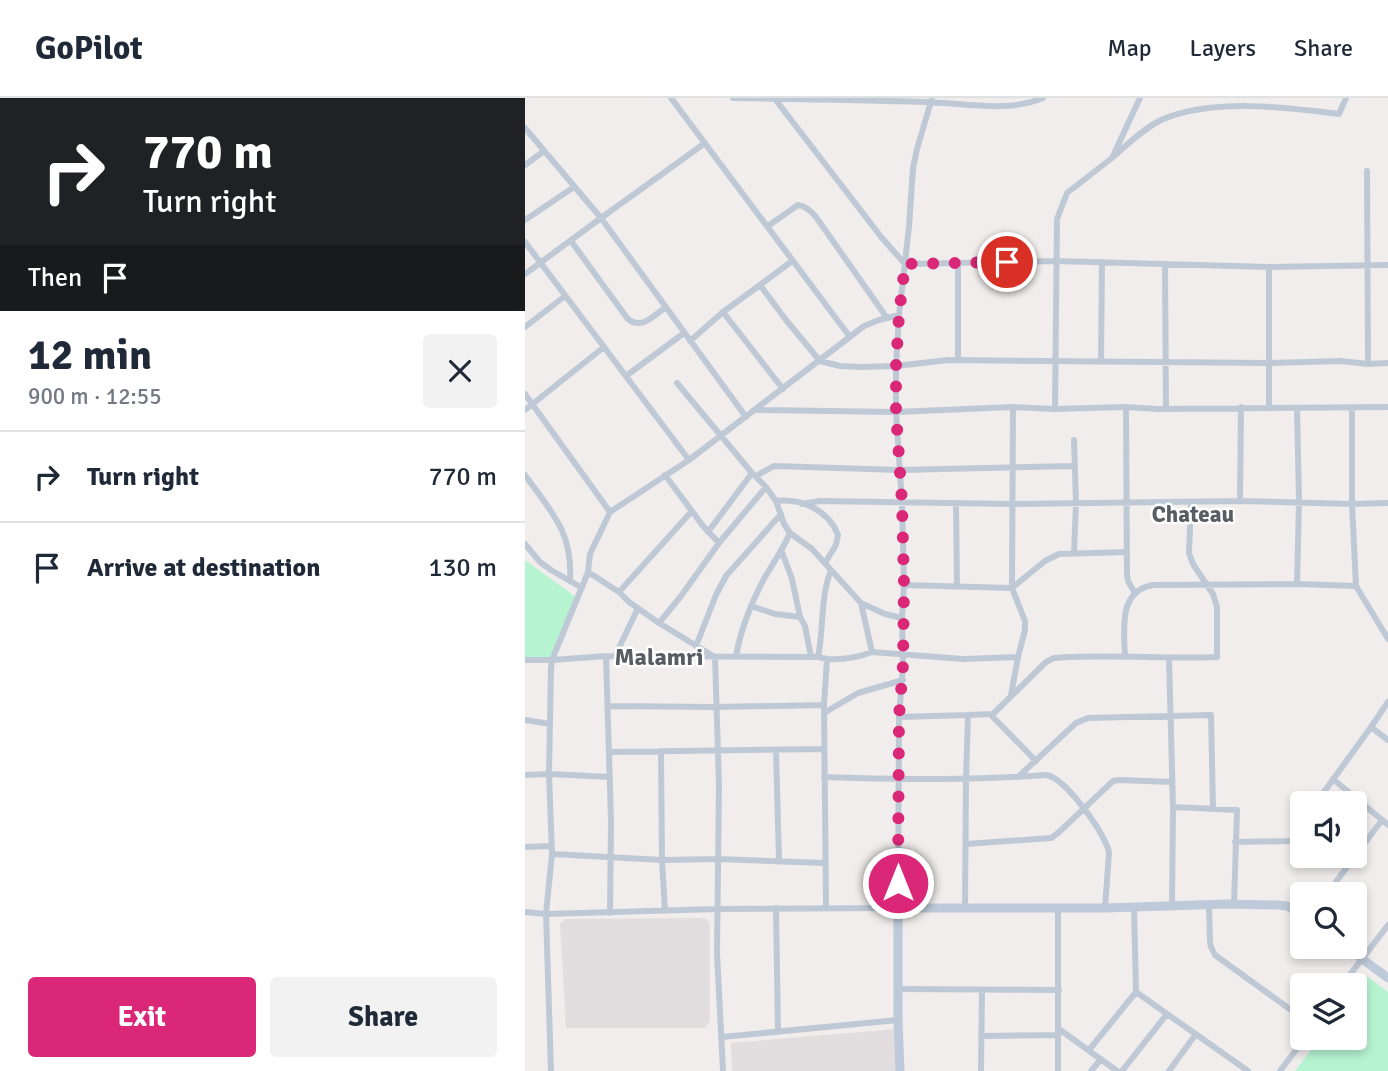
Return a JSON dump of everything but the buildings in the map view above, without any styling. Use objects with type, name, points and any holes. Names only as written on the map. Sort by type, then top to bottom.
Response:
[{"type":"street","points":[[671,98],[850,337]]},
{"type":"street","points":[[733,98],[932,100],[1010,106],[1030,104],[1043,98]]},
{"type":"street","points":[[1112,158],[1140,98]]},
{"type":"street","points":[[1055,410],[1057,219],[1067,193],[1148,127],[1186,110],[1241,101],[1339,114],[1346,98]]},
{"type":"street","points":[[775,99],[905,264],[1056,261],[1269,267],[1388,265]]},
{"type":"street","points":[[900,1071],[899,717],[904,584],[896,366],[913,168],[932,100]]},
{"type":"street","points":[[525,128],[601,218],[746,417]]},
{"type":"street","points":[[525,274],[705,143]]},
{"type":"street","points":[[525,165],[544,151]]},
{"type":"street","points":[[1367,171],[1368,364]]},
{"type":"street","points":[[525,220],[574,187]]},
{"type":"street","points":[[768,226],[798,205],[809,209],[887,318]]},
{"type":"street","points":[[571,241],[632,323],[644,322],[666,307]]},
{"type":"street","points":[[525,243],[689,460]]},
{"type":"street","points":[[690,341],[723,312],[792,261]]},
{"type":"street","points":[[1101,362],[1102,262]]},
{"type":"street","points":[[958,263],[958,360]]},
{"type":"street","points":[[1165,264],[1166,409]]},
{"type":"street","points":[[1269,267],[1269,407]]},
{"type":"street","points":[[760,285],[820,361],[840,366],[896,366],[958,360],[1388,363]]},
{"type":"street","points":[[525,327],[565,296]]},
{"type":"street","points":[[723,312],[783,389]]},
{"type":"street","points":[[551,1071],[546,914],[552,850],[549,774],[551,668],[588,572],[590,554],[610,512],[689,460],[864,326],[899,315]]},
{"type":"street","points":[[626,376],[684,332]]},
{"type":"street","points":[[525,410],[604,347]]},
{"type":"street","points":[[677,383],[766,487],[790,533],[801,539],[861,603],[902,618]]},
{"type":"street","points":[[525,394],[610,512]]},
{"type":"street","points":[[756,410],[896,412],[1013,407],[1055,410],[1126,407],[1388,407]]},
{"type":"street","points":[[1011,697],[1025,630],[1025,621],[1012,588],[1013,407]]},
{"type":"street","points":[[1126,407],[1127,575],[1135,593]]},
{"type":"street","points":[[1240,501],[1241,407]]},
{"type":"street","points":[[1297,408],[1297,584]]},
{"type":"street","points":[[1352,408],[1352,504],[1356,586],[1388,639]]},
{"type":"street","points":[[1074,553],[1075,440]]},
{"type":"street","points":[[708,531],[754,475],[774,466],[900,470],[1075,466]]},
{"type":"street","points":[[525,475],[565,535],[571,567],[570,582]]},
{"type":"street","points":[[664,475],[719,543]]},
{"type":"street","points":[[659,623],[719,543],[766,487]]},
{"type":"street","points":[[776,502],[788,500],[802,504],[822,513],[836,528],[838,539],[825,563]]},
{"type":"street","points":[[802,504],[820,501],[956,504],[1240,501],[1388,503]]},
{"type":"street","points":[[899,717],[991,715],[1050,659],[1217,657],[1217,607],[1213,594],[1190,558],[1191,503]]},
{"type":"street","points":[[956,504],[957,587]]},
{"type":"street","points":[[619,592],[692,511]]},
{"type":"street","points":[[697,646],[721,584],[781,514]]},
{"type":"street","points":[[736,656],[743,625],[751,606],[790,533]]},
{"type":"street","points":[[525,544],[540,562],[582,588]]},
{"type":"street","points":[[525,552],[534,555]]},
{"type":"street","points":[[782,552],[792,579],[800,617],[815,657]]},
{"type":"street","points":[[904,584],[1012,588],[1059,554],[1127,552]]},
{"type":"street","points":[[815,657],[822,639],[824,596],[831,570]]},
{"type":"street","points":[[588,572],[659,623],[715,657]]},
{"type":"street","points":[[1125,657],[1126,609],[1135,593],[1146,586],[1356,586]]},
{"type":"street","points":[[861,603],[873,652]]},
{"type":"street","points":[[751,606],[775,614],[800,617]]},
{"type":"street","points":[[615,656],[638,608]]},
{"type":"street","points":[[525,660],[606,656],[736,656],[841,660],[873,652],[963,659],[1018,657]]},
{"type":"street","points":[[606,656],[610,752],[610,913]]},
{"type":"street","points":[[715,657],[718,750],[717,953],[723,1071]]},
{"type":"street","points":[[1169,658],[1173,807],[1172,906]]},
{"type":"street","points":[[826,908],[824,709],[827,659]]},
{"type":"street","points":[[608,706],[824,709],[857,693],[902,680]]},
{"type":"street","points":[[1324,791],[1388,702]]},
{"type":"street","points":[[965,909],[968,715]]},
{"type":"street","points":[[991,715],[1036,761]]},
{"type":"street","points":[[1018,777],[1088,718],[1211,715],[1213,808]]},
{"type":"street","points":[[525,720],[550,724]]},
{"type":"street","points":[[1371,727],[1388,740]]},
{"type":"street","points":[[610,752],[824,749]]},
{"type":"street","points":[[776,750],[779,861]]},
{"type":"street","points":[[661,751],[661,860],[665,911]]},
{"type":"street","points":[[525,775],[610,777]]},
{"type":"street","points":[[824,777],[966,780],[1047,775],[1055,778],[1084,808],[1107,843],[1109,853],[1105,908]]},
{"type":"street","points":[[1333,779],[1385,822],[1337,882]]},
{"type":"street","points":[[966,844],[1051,838],[1109,784],[1118,780],[1172,782]]},
{"type":"street","points":[[1173,807],[1237,810],[1234,904]]},
{"type":"street","points":[[1235,842],[1290,841]]},
{"type":"street","points":[[525,847],[661,860],[825,863]]},
{"type":"street","points":[[525,912],[610,913],[776,908],[1105,908],[1234,904],[1290,908]]},
{"type":"street","points":[[1209,906],[1210,947],[1215,955],[1290,1009]]},
{"type":"street","points":[[1090,1050],[1136,992],[1134,907]]},
{"type":"street","points":[[776,908],[778,1032]]},
{"type":"street","points":[[1058,908],[1058,1071]]},
{"type":"street","points":[[1367,951],[1388,925]]},
{"type":"street","points":[[1351,973],[1361,959],[1388,978]]},
{"type":"street","points":[[898,989],[1059,990]]},
{"type":"street","points":[[981,1071],[982,990]]},
{"type":"street","points":[[1136,992],[1248,1071]]},
{"type":"street","points":[[981,1036],[1058,1032],[1120,1071],[1167,1014]]},
{"type":"street","points":[[722,1037],[898,1020]]},
{"type":"street","points":[[1169,1071],[1196,1034]]},
{"type":"street","points":[[1280,1071],[1296,1050]]},
{"type":"street","points":[[1091,1071],[1101,1059]]},
{"type":"shaded area","points":[[705,918],[710,923],[710,1021],[705,1028],[566,1028],[560,924],[565,919]]},
{"type":"shaded area","points":[[896,1029],[896,1071],[732,1071],[731,1043]]},
{"type":"green space","points":[[525,560],[580,600],[552,657],[525,658]]},
{"type":"green space","points":[[1367,976],[1388,992],[1388,1071],[1295,1071],[1311,1050],[1367,1050]]},
{"type":"district","name":"Chateau","points":[[1193,514]]},
{"type":"district","name":"Malamri","points":[[659,657]]},
{"type":"route","points":[[898,883],[899,717],[904,584],[896,366],[905,264],[1007,262]]}]
